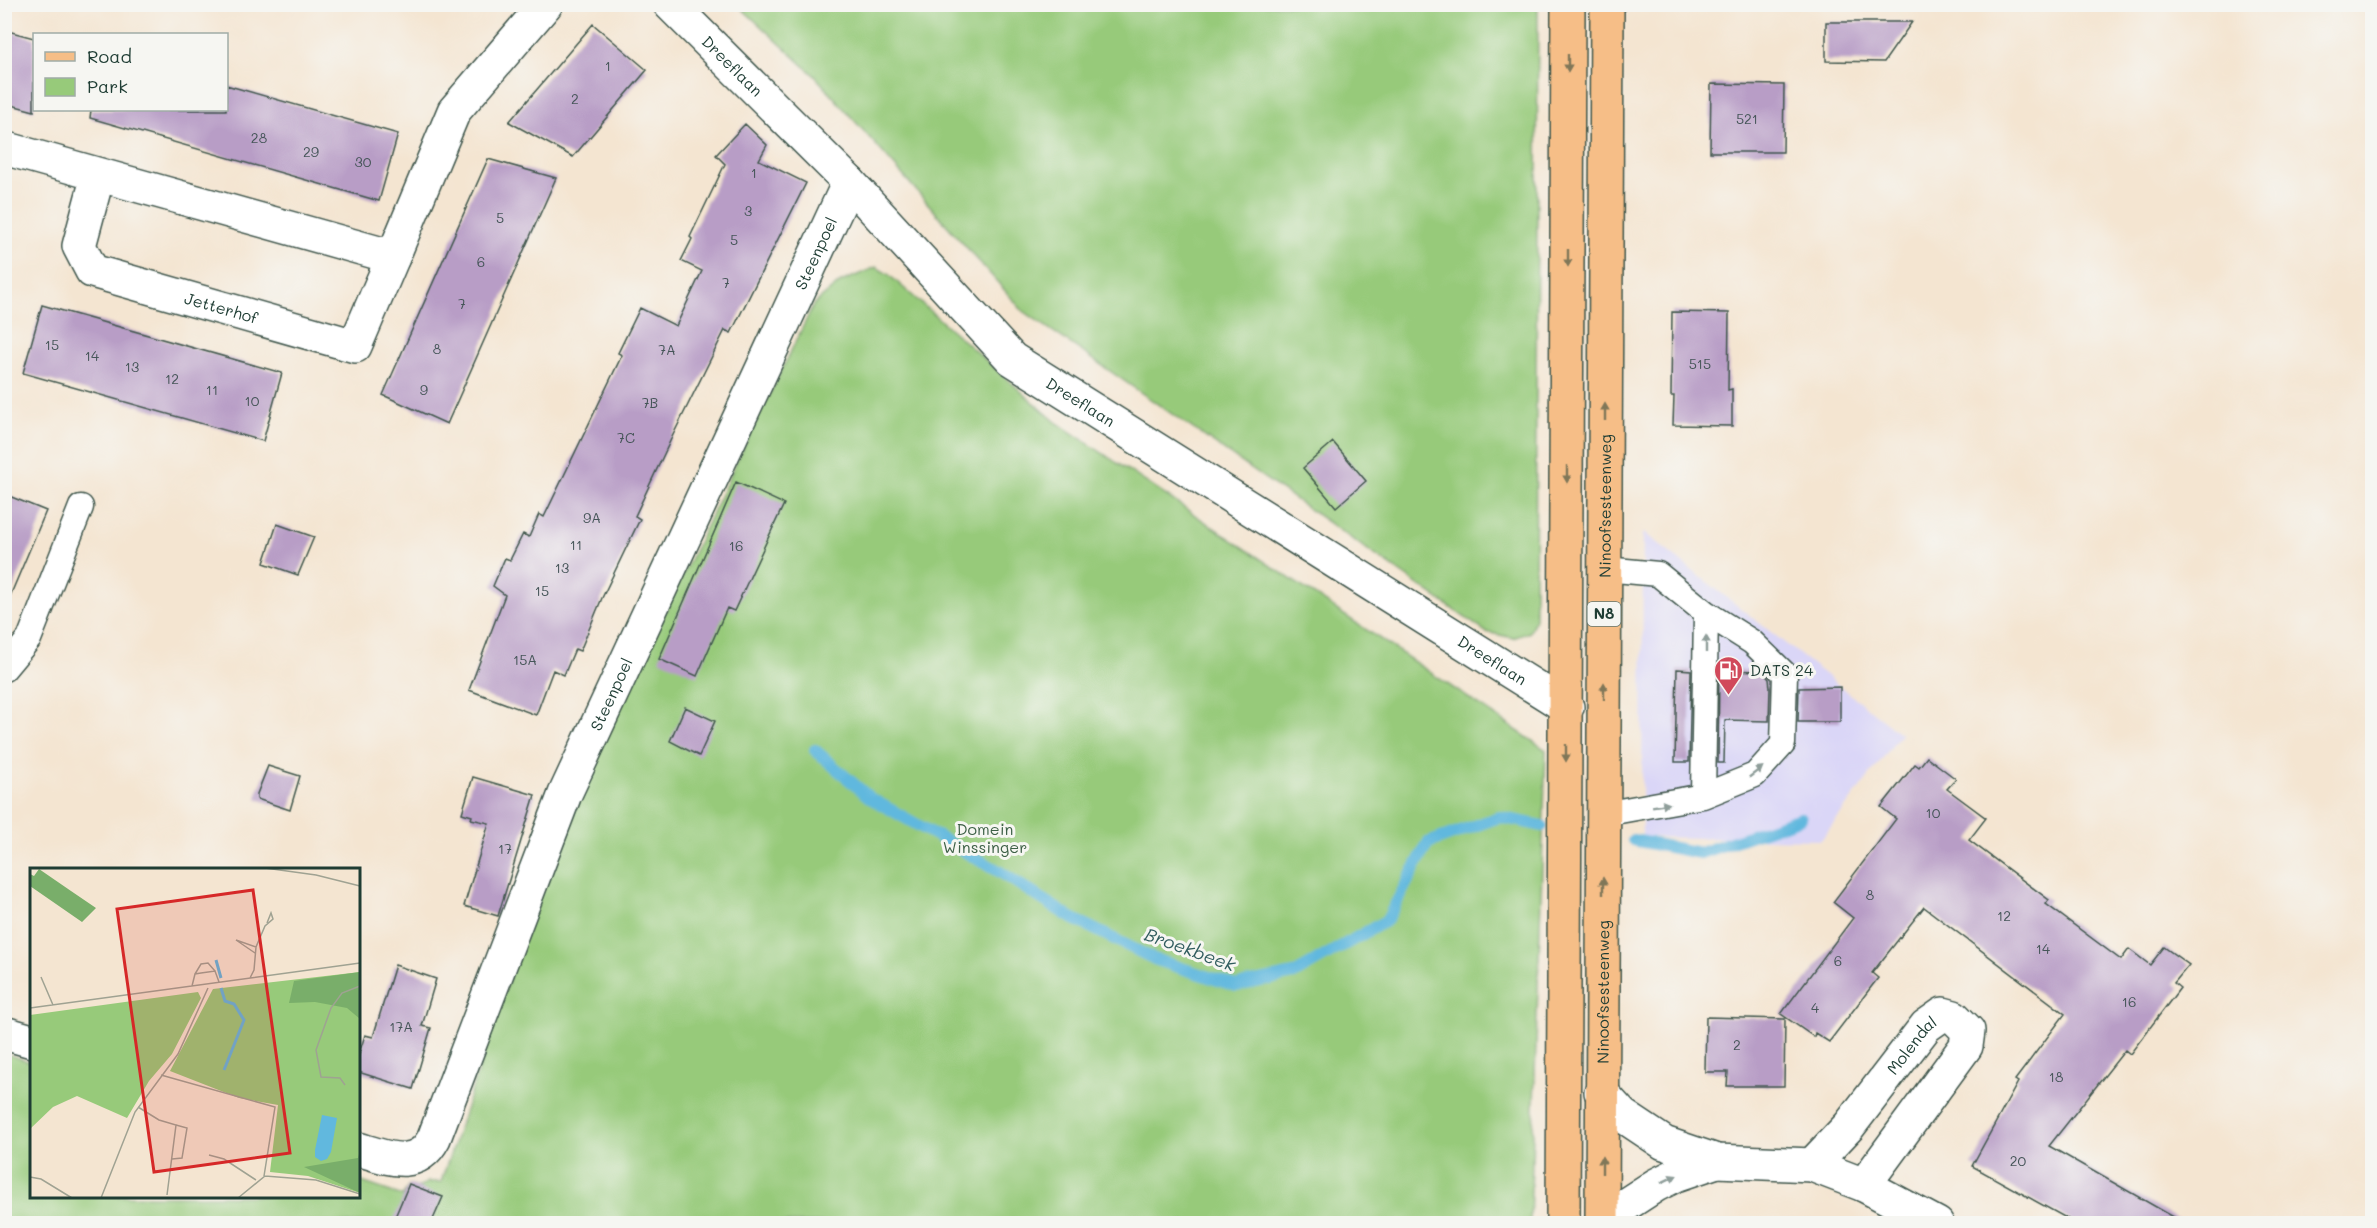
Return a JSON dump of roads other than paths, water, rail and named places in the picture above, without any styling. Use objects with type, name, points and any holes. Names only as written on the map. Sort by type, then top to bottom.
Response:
[{"type":"main road","name":"N8","points":[[1563,1224],[1568,4]]},
{"type":"main road","name":"Ninoofsesteenweg","points":[[1602,1222],[1607,4]]},
{"type":"street","name":"Jetterhof","points":[[98,175],[79,246],[92,271],[355,346],[454,111],[546,4]]},
{"type":"street","name":"Dreeflaan","points":[[670,4],[849,182],[1012,359],[1566,707]]},
{"type":"street","points":[[4,148],[393,257]]},
{"type":"street","name":"Steenpoel","points":[[360,1150],[382,1156],[412,1160],[428,1150],[444,1114],[565,794],[849,182]]},
{"type":"street","name":"Molendal","points":[[1812,1166],[1849,1126],[1926,1026],[1943,1014],[1954,1017],[1968,1031],[1966,1046],[1864,1185]]},
{"type":"street","points":[[4,1033],[30,1040]]},
{"type":"street","points":[[1601,1092],[1622,1115],[1651,1136],[1717,1161],[1812,1166],[1864,1185],[1937,1224]]},
{"type":"street","points":[[1602,1222],[1656,1185],[1676,1175],[1717,1161]]},
{"type":"lane","points":[[4,669],[29,639],[81,507]]},
{"type":"lane","points":[[1603,814],[1703,796],[1755,775],[1783,744],[1785,674],[1752,642],[1706,613],[1658,574],[1605,569]]},
{"type":"lane","points":[[1703,796],[1706,613]]},
{"type":"waterway","name":"Broekbeek","points":[[815,750],[870,798],[997,870],[1068,916],[1154,959],[1236,986],[1294,974],[1387,920],[1428,843],[1499,817],[1542,826]]},
{"type":"waterway","name":"Broekbeek","points":[[1633,840],[1700,853],[1801,818]]},
{"type":"place","name":"DATS 24","points":[[1729,696]]},
{"type":"park label","name":"Domein Winssinger","points":[[985,838]]}]
